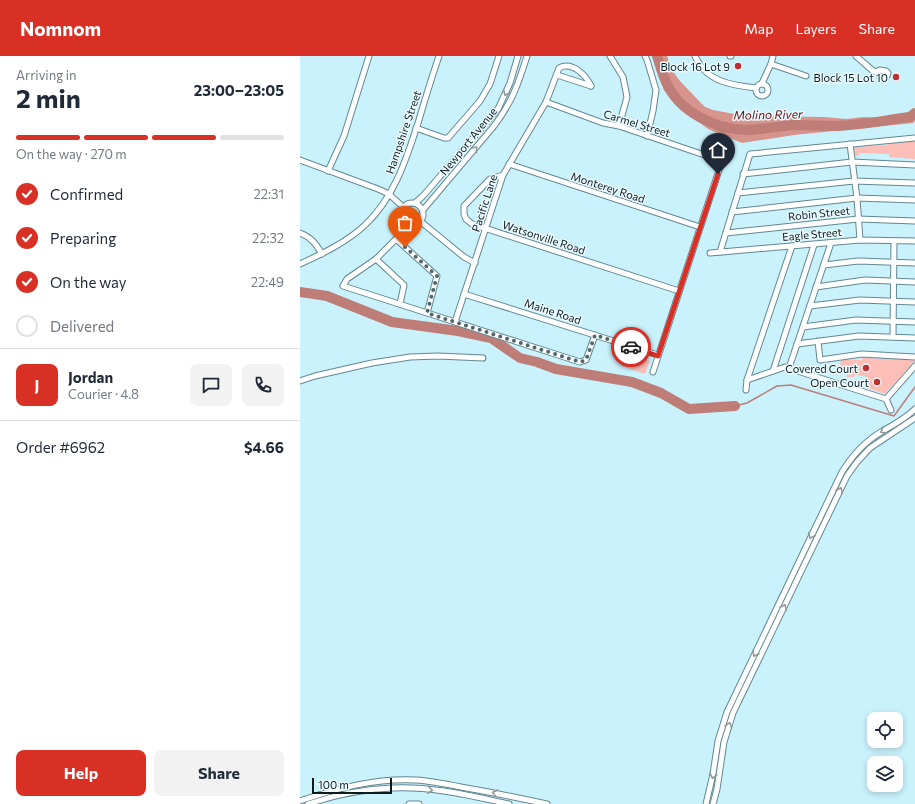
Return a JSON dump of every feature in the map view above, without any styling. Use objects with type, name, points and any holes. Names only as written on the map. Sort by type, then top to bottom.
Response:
[{"type":"street","points":[[328,171],[344,136],[369,56]]},
{"type":"street","name":"Hampshire Street","points":[[300,264],[322,254],[365,226],[380,210],[399,176],[439,56]]},
{"type":"street","points":[[416,128],[448,138],[480,101],[490,84],[499,56]]},
{"type":"street","name":"Newport Avenue","points":[[415,203],[423,196],[498,108],[510,83],[518,56]]},
{"type":"street","name":"Newport Avenue","points":[[423,210],[504,113],[518,85],[527,56]]},
{"type":"street","points":[[610,56],[623,77],[627,97],[619,126]]},
{"type":"street","points":[[645,56],[648,60],[656,90],[654,111],[647,136]]},
{"type":"street","points":[[695,56],[698,63],[704,70],[722,82],[737,86],[756,88]]},
{"type":"street","points":[[756,88],[757,85],[762,83],[771,64],[772,56]]},
{"type":"street","points":[[856,56],[876,72]]},
{"type":"street","points":[[771,64],[806,76]]},
{"type":"street","points":[[563,66],[570,66],[580,71],[588,78],[591,86],[557,75],[559,68],[563,66]]},
{"type":"street","name":"Pacific Lane","points":[[455,322],[503,175],[546,102],[557,75]]},
{"type":"street","points":[[756,88],[756,92],[759,96],[766,95],[768,88],[766,84],[762,83]]},
{"type":"street","name":"Carmel Street","points":[[546,102],[603,123],[619,126],[722,161],[700,228]]},
{"type":"street","points":[[720,252],[750,154],[915,138]]},
{"type":"street","points":[[850,144],[857,198],[860,240]]},
{"type":"street","points":[[300,160],[378,189],[389,194],[403,206]]},
{"type":"street","points":[[743,174],[852,162],[915,165]]},
{"type":"street","name":"Monterey Road","points":[[509,164],[700,228]]},
{"type":"street","name":"Watsonville Road","points":[[503,175],[490,179],[464,206],[464,214],[466,219],[472,224],[679,291]]},
{"type":"street","points":[[738,194],[854,181],[915,183]]},
{"type":"street","points":[[732,212],[857,198],[915,200]]},
{"type":"street","points":[[408,203],[415,203],[420,205],[423,210],[423,216],[420,221],[414,225],[403,221],[401,214],[403,206],[408,203]]},
{"type":"street","name":"Robin Street","points":[[726,233],[858,219],[915,221]]},
{"type":"street","points":[[420,221],[464,257],[475,263]]},
{"type":"street","points":[[653,372],[700,228]]},
{"type":"street","points":[[300,233],[315,242],[322,254]]},
{"type":"street","points":[[427,313],[437,276],[396,239],[376,259],[347,279],[343,286],[400,304],[427,313],[580,362],[586,360],[595,335]]},
{"type":"street","name":"Eagle Street","points":[[710,253],[860,240],[915,241]]},
{"type":"street","points":[[893,336],[894,241]]},
{"type":"street","points":[[789,368],[831,243]]},
{"type":"street","points":[[773,371],[814,245]]},
{"type":"street","points":[[746,390],[747,380],[792,246]]},
{"type":"street","points":[[376,259],[404,286],[400,304]]},
{"type":"street","points":[[824,265],[858,261],[915,262]]},
{"type":"street","points":[[816,287],[864,280],[915,282]]},
{"type":"street","name":"Maine Road","points":[[464,294],[658,356]]},
{"type":"street","points":[[810,306],[860,300],[915,302]]},
{"type":"street","points":[[803,327],[856,320],[915,322]]},
{"type":"street","points":[[797,344],[859,336],[893,336],[915,338]]},
{"type":"street","points":[[818,341],[820,360],[862,354],[915,358]]},
{"type":"street","points":[[300,380],[372,363],[410,357],[438,356],[483,358]]},
{"type":"street","points":[[886,399],[915,366]]},
{"type":"street","points":[[747,380],[783,367],[789,368],[886,399],[891,410]]},
{"type":"street","points":[[706,804],[713,774],[718,741],[727,712],[842,472],[865,444],[880,432],[904,419],[915,409]]},
{"type":"street","points":[[713,804],[717,789],[724,742],[733,713],[847,476],[870,448],[915,418]]},
{"type":"street","points":[[390,780],[391,788]]},
{"type":"street","points":[[300,801],[329,791],[366,783],[390,780],[415,780],[501,794],[547,804]]},
{"type":"street","points":[[308,804],[331,797],[391,788],[433,790],[509,804]]},
{"type":"street","points":[[409,804],[419,804]]},
{"type":"shaded area","points":[[653,56],[667,56],[672,70],[680,81],[705,107],[713,110],[745,116],[824,117],[846,119],[863,117],[884,118],[915,111],[915,121],[913,123],[794,135],[742,143],[708,129],[677,106],[664,90]]},
{"type":"shaded area","points":[[905,139],[905,142],[915,141],[915,159],[889,157],[889,154],[859,153],[859,156],[855,156],[854,144],[857,143],[858,147],[888,145],[889,141]]},
{"type":"shaded area","points":[[626,353],[650,361],[645,374],[622,366]]},
{"type":"shaded area","points":[[892,357],[915,358],[915,361],[885,394],[865,387],[865,376],[855,375],[854,377],[847,377],[847,374],[843,374],[843,368],[840,367],[841,359],[891,359]]},
{"type":"waterway","name":"Molino River","points":[[657,56],[666,82],[672,93],[680,102],[699,117],[734,129],[746,130],[794,125],[832,126],[864,124],[910,117],[915,113]]},
{"type":"waterway","points":[[300,292],[327,296],[392,322],[458,331],[491,338],[520,358],[556,369],[632,382],[661,393],[689,409],[735,406]]},
{"type":"waterway","points":[[735,406],[747,403],[777,386],[791,385],[894,416],[915,387]]},
{"type":"way so far","points":[[405,247],[437,276],[427,313],[580,362],[586,360],[595,335],[631,347]]},
{"type":"place","name":"Block 16 Lot 9","points":[[738,66]]},
{"type":"place","name":"Block 15 Lot 10","points":[[896,77]]},
{"type":"place","name":"Covered Court","points":[[866,368]]},
{"type":"place","name":"Open Court","points":[[877,382]]},
{"type":"route","points":[[631,347],[658,356],[718,174]]}]
